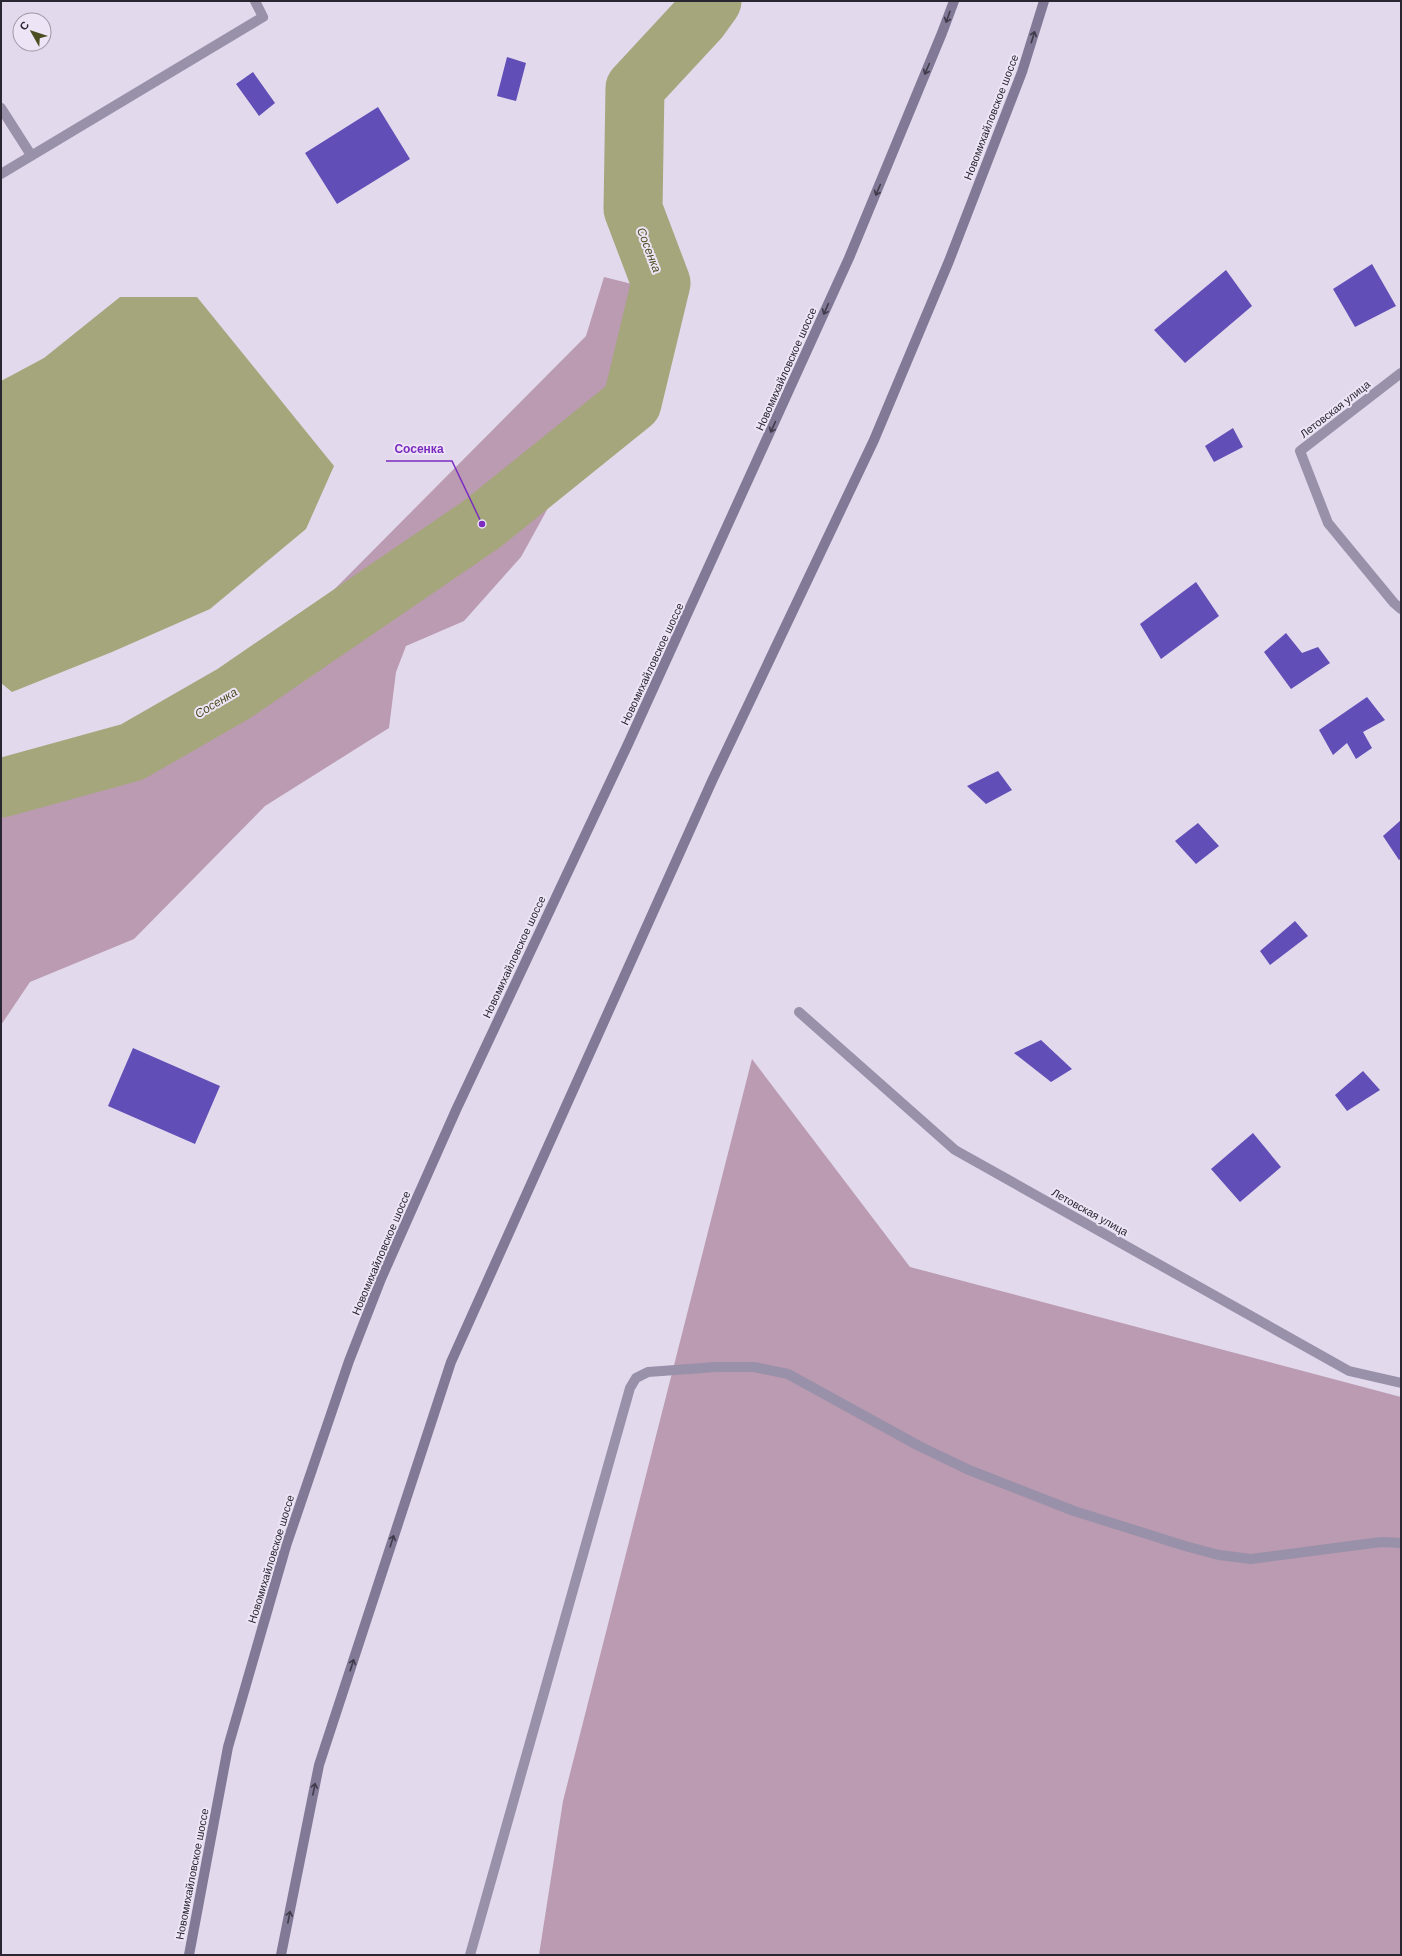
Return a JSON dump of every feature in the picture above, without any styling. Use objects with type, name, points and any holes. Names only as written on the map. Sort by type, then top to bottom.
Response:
[{"type":"main road","name":"Новомихайловское шоссе","points":[[189,1955],[230,1739],[286,1546],[349,1361],[378,1286],[456,1110],[628,744],[850,258],[954,1]]},
{"type":"main road","name":"Новомихайловское шоссе","points":[[281,1955],[319,1765],[451,1362],[712,781],[874,440],[949,261],[1017,87],[1044,1]]},
{"type":"street","points":[[1,174],[30,155],[263,17],[255,1]]},
{"type":"street","points":[[1,108],[30,155]]},
{"type":"street","name":"Летовская улица","points":[[1401,373],[1300,451],[1328,523],[1394,603],[1401,609]]},
{"type":"street","name":"Летовская улица","points":[[799,1012],[955,1150],[1349,1371],[1401,1383]]},
{"type":"street","points":[[470,1955],[630,1388],[636,1378],[648,1372],[716,1367],[754,1368],[788,1374],[919,1446],[969,1470],[1074,1511],[1219,1555],[1251,1559],[1381,1542],[1401,1543]]},
{"type":"shaded area","points":[[604,277],[632,284],[644,321],[596,421],[521,557],[464,621],[406,646],[396,672],[389,728],[265,806],[134,939],[30,982],[1,1025],[1,818],[287,637],[586,336]]},
{"type":"shaded area","points":[[120,297],[197,297],[334,466],[306,529],[210,609],[112,652],[12,692],[1,683],[1,381],[44,358]]},
{"type":"shaded area","points":[[752,1059],[910,1267],[1401,1397],[1401,1955],[539,1955],[563,1801]]},
{"type":"building","points":[[507,57],[526,63],[516,101],[497,96]]},
{"type":"building","points":[[253,72],[275,103],[259,116],[236,84]]},
{"type":"building","points":[[378,107],[410,159],[337,204],[305,153]]},
{"type":"building","points":[[1372,264],[1396,306],[1355,327],[1333,289]]},
{"type":"building","points":[[1226,270],[1252,306],[1185,363],[1154,330]]},
{"type":"building","points":[[1233,428],[1243,447],[1214,462],[1205,446]]},
{"type":"building","points":[[1196,582],[1219,616],[1161,659],[1140,624]]},
{"type":"building","points":[[1286,633],[1302,653],[1318,647],[1330,663],[1291,689],[1264,652]]},
{"type":"building","points":[[1367,697],[1385,720],[1363,732],[1372,748],[1356,759],[1347,743],[1333,755],[1319,730]]},
{"type":"building","points":[[998,771],[1012,790],[986,804],[967,786]]},
{"type":"building","points":[[1401,820],[1401,859],[1399,860],[1383,836]]},
{"type":"building","points":[[1198,823],[1219,846],[1196,864],[1175,841]]},
{"type":"building","points":[[1295,921],[1308,936],[1270,965],[1260,951]]},
{"type":"building","points":[[1041,1040],[1072,1069],[1051,1082],[1014,1053]]},
{"type":"building","points":[[133,1048],[220,1086],[195,1144],[108,1106]]},
{"type":"building","points":[[1363,1071],[1380,1090],[1347,1111],[1335,1095]]},
{"type":"building","points":[[1253,1133],[1281,1167],[1240,1202],[1211,1169]]},
{"type":"waterway","name":"Сосенка","points":[[1,788],[132,752],[233,694],[482,524],[632,403],[661,283],[633,209],[635,88],[699,19],[712,1]]},
{"type":"place","name":"Сосенка","points":[[482,524]]}]
